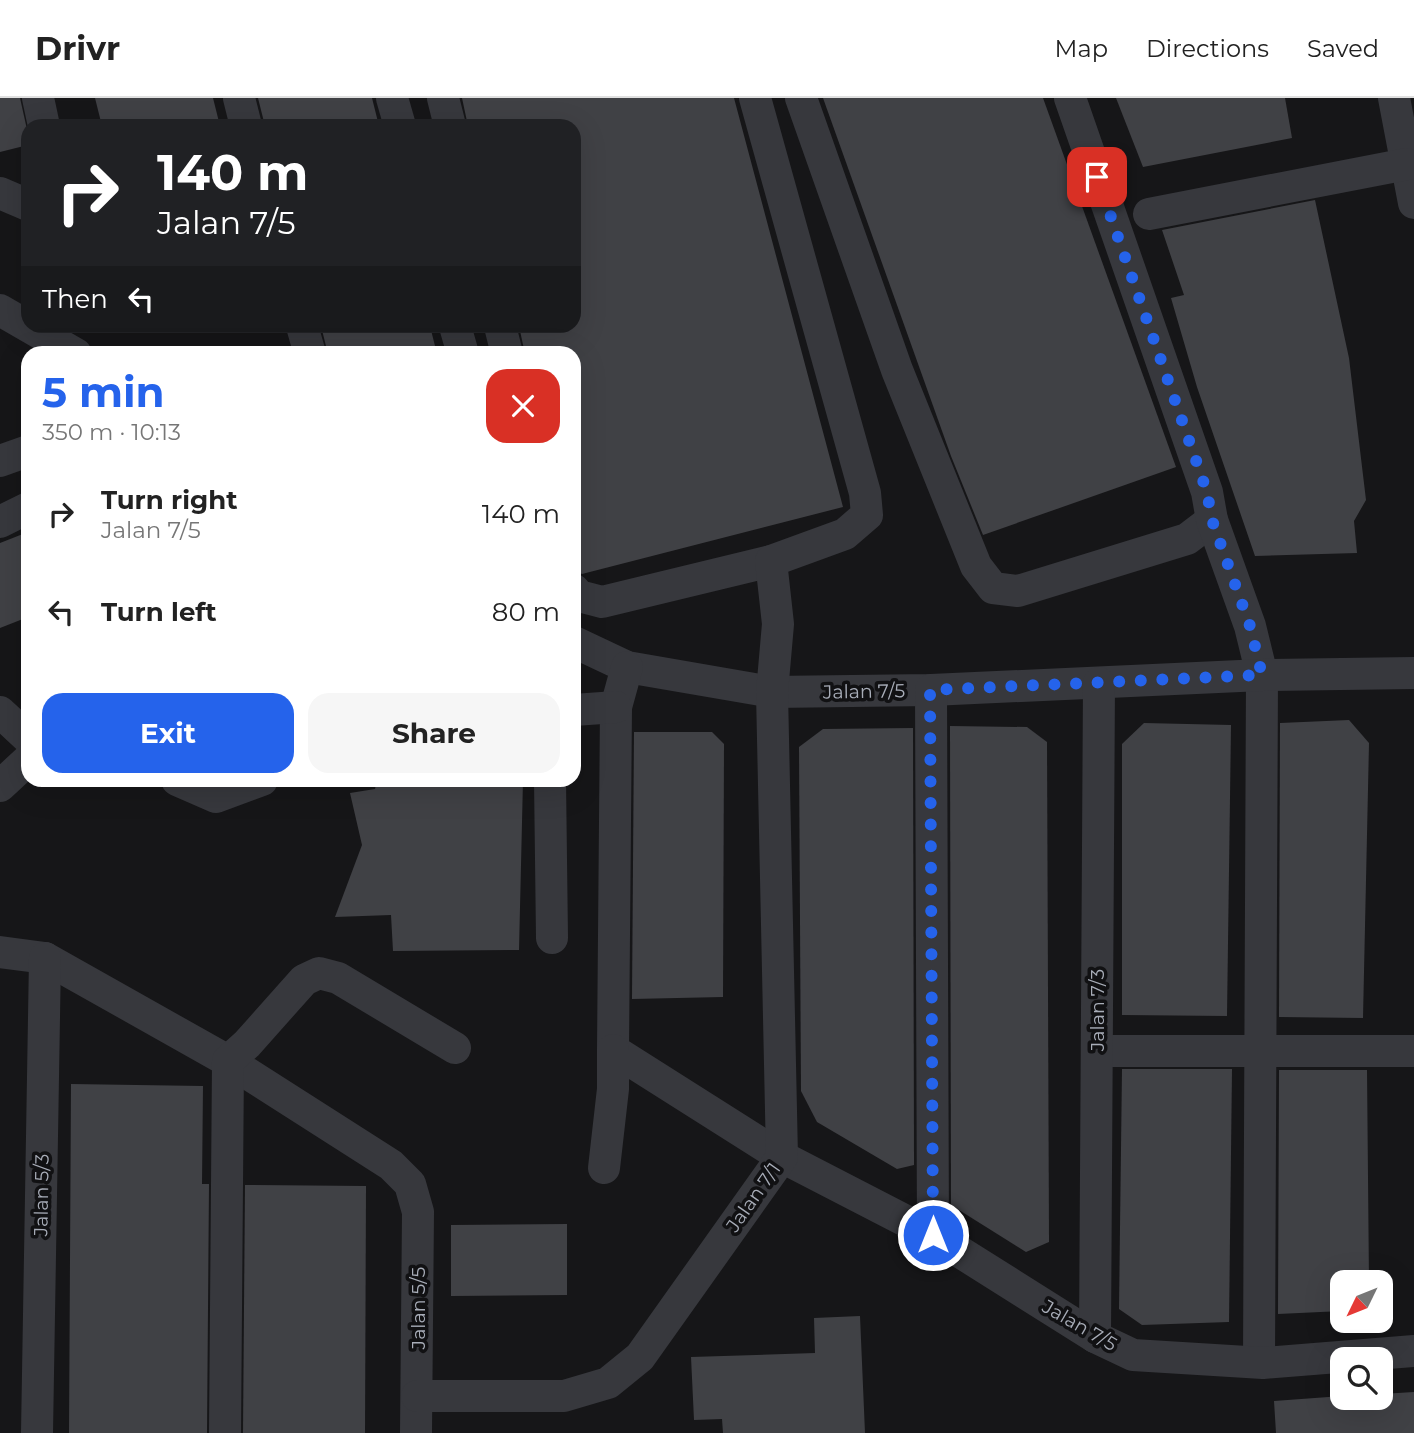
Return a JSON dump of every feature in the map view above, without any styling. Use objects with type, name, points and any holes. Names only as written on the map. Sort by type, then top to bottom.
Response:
[{"type":"street","points":[[37,98],[42,119]]},
{"type":"street","points":[[239,98],[244,119]]},
{"type":"street","points":[[392,98],[398,119]]},
{"type":"street","points":[[443,98],[448,119]]},
{"type":"street","points":[[581,597],[602,602],[771,561],[845,534],[867,515],[865,493],[755,98]]},
{"type":"street","points":[[801,98],[897,370],[976,566],[993,588],[1018,591],[1187,539],[1212,520]]},
{"type":"street","points":[[1070,98],[1207,492],[1212,520],[1250,626],[1262,675],[1259,1362]]},
{"type":"street","points":[[1394,98],[1407,146],[1414,203]]},
{"type":"street","points":[[1149,214],[1407,146]]},
{"type":"street","points":[[0,193],[21,202]]},
{"type":"street","points":[[0,310],[21,319]]},
{"type":"street","points":[[50,333],[66,346]]},
{"type":"street","points":[[0,461],[21,454]]},
{"type":"street","points":[[0,522],[21,512]]},
{"type":"street","name":"Jalan 7/1","points":[[417,1396],[564,1396],[608,1383],[640,1357],[782,1157],[772,692],[778,624],[771,561]]},
{"type":"street","name":"Jalan 7/5","points":[[581,645],[627,667],[772,692],[930,690],[1262,675],[1414,673]]},
{"type":"street","points":[[604,1168],[613,1089],[616,707],[627,667]]},
{"type":"street","name":"Jalan 7/3","points":[[1095,1337],[1098,683]]},
{"type":"street","points":[[930,690],[933,1235]]},
{"type":"street","points":[[581,710],[616,707]]},
{"type":"street","points":[[0,712],[21,731]]},
{"type":"street","points":[[0,786],[21,766]]},
{"type":"street","points":[[193,787],[216,797],[243,787]]},
{"type":"street","points":[[550,787],[552,938]]},
{"type":"street","points":[[0,951],[45,958],[228,1061]]},
{"type":"street","name":"Jalan 5/3","points":[[37,1433],[45,958]]},
{"type":"street","points":[[225,1433],[228,1061],[247,1044],[304,980],[319,973],[338,978],[454,1048]]},
{"type":"street","name":"Jalan 7/5","points":[[613,1050],[782,1157],[933,1235],[1095,1337],[1133,1355],[1259,1362],[1414,1351]]},
{"type":"street","points":[[1097,1051],[1414,1051]]},
{"type":"street","name":"Jalan 5/5","points":[[228,1061],[391,1165],[410,1184],[418,1212],[416,1433]]},
{"type":"building","points":[[0,98],[20,98],[25,119],[21,119],[21,147],[0,152]]},
{"type":"building","points":[[95,98],[213,98],[218,119],[100,119]]},
{"type":"building","points":[[258,98],[372,98],[377,119],[263,119]]},
{"type":"building","points":[[462,98],[734,98],[843,507],[581,574],[581,346],[523,346],[520,333],[581,333],[581,119],[466,119]]},
{"type":"building","points":[[823,98],[1043,98],[1176,467],[983,535],[951,456]]},
{"type":"building","points":[[1116,98],[1285,98],[1292,138],[1143,167]]},
{"type":"building","points":[[1315,200],[1349,358],[1366,500],[1354,521],[1357,553],[1255,556],[1197,387],[1171,298],[1184,295],[1162,230]]},
{"type":"building","points":[[323,333],[432,333],[435,346],[326,346]]},
{"type":"building","points":[[21,535],[21,620],[0,628],[0,543]]},
{"type":"building","points":[[1349,720],[1369,743],[1363,1018],[1279,1017],[1280,723]]},
{"type":"building","points":[[1144,723],[1231,725],[1227,1016],[1122,1015],[1122,744]]},
{"type":"building","points":[[950,726],[1027,727],[1047,742],[1049,1242],[1026,1252],[951,1205]]},
{"type":"building","points":[[913,728],[914,1165],[897,1169],[817,1122],[801,1091],[799,747],[823,729]]},
{"type":"building","points":[[634,732],[712,732],[724,744],[723,997],[632,999]]},
{"type":"building","points":[[523,787],[519,950],[393,951],[391,915],[335,917],[362,845],[350,793],[375,789]]},
{"type":"building","points":[[1122,1069],[1232,1069],[1229,1322],[1142,1325],[1119,1309]]},
{"type":"building","points":[[1279,1070],[1367,1070],[1369,1270],[1330,1270],[1330,1312],[1278,1314]]},
{"type":"building","points":[[71,1084],[203,1086],[202,1184],[209,1184],[207,1433],[69,1433]]},
{"type":"building","points":[[245,1185],[366,1186],[365,1433],[243,1433]]},
{"type":"building","points":[[567,1224],[567,1295],[451,1296],[451,1225]]},
{"type":"building","points":[[860,1316],[865,1433],[723,1433],[722,1419],[694,1420],[691,1357],[815,1353],[814,1318]]},
{"type":"building","points":[[1414,1392],[1414,1433],[1276,1433],[1274,1401],[1330,1397],[1330,1410],[1393,1410],[1393,1393]]},
{"type":"route","points":[[933,1235],[930,690],[1262,675],[1250,626],[1212,520],[1207,492],[1097,177]]}]
